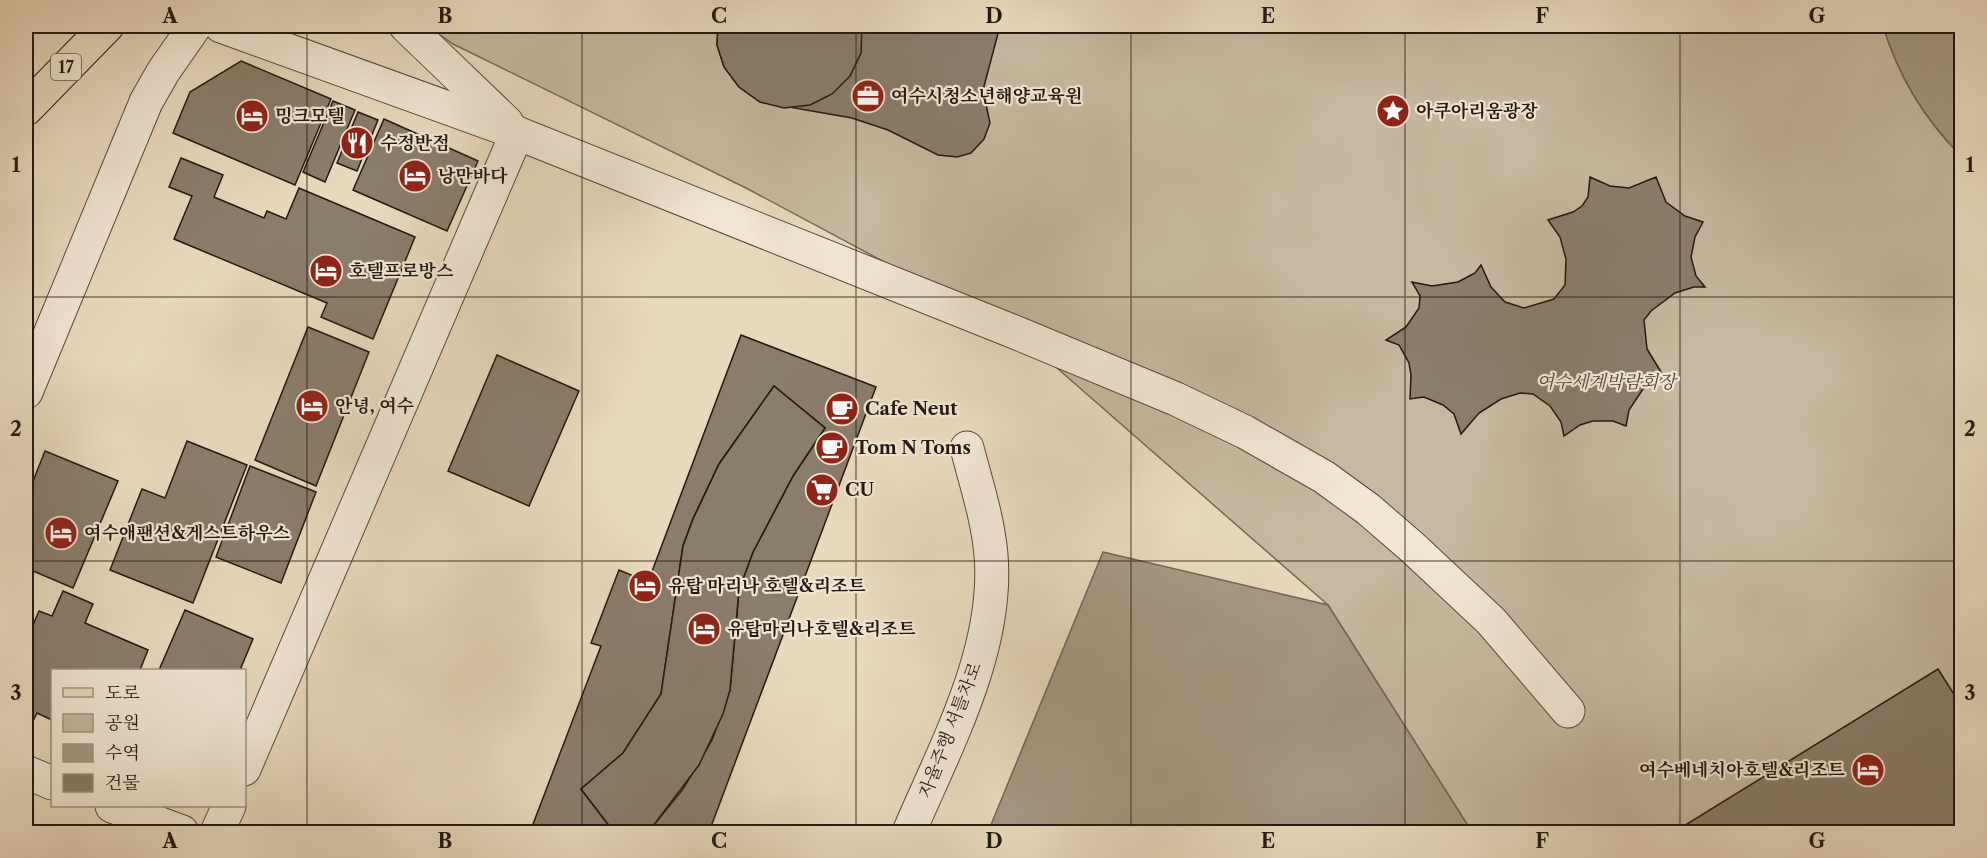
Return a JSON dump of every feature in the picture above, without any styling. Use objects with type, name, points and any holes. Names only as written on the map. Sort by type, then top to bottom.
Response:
[{"type":"main road","name":"17","points":[[26,109],[107,26]]},
{"type":"street","points":[[26,392],[146,102],[163,72],[195,26]]},
{"type":"street","points":[[222,26],[517,133],[1155,390],[1279,450],[1324,477],[1368,510],[1457,587],[1526,658],[1568,711]]},
{"type":"street","points":[[406,26],[517,133]]},
{"type":"street","points":[[246,764],[517,133]]},
{"type":"street","name":"자율주행 셔틀차로","points":[[909,832],[976,671],[991,595],[991,556],[986,518],[967,448]]},
{"type":"street","points":[[26,772],[51,783]]},
{"type":"street","points":[[115,807],[182,832]]},
{"type":"street","points":[[217,832],[229,807]]},
{"type":"green space","name":"여수세계박람회장","points":[[427,26],[1883,26],[1889,45],[1914,96],[1935,126],[1961,156],[1961,832],[1472,832],[1328,605],[1017,333],[748,189],[453,44]]},
{"type":"water","points":[[1883,26],[1961,26],[1961,156],[1935,126],[1914,96],[1889,45]]},
{"type":"water","points":[[1103,552],[1328,605],[1472,832],[988,832]]},
{"type":"building","name":"여수시청소년해양교육원","points":[[718,26],[1000,26],[983,90],[990,123],[984,139],[971,153],[957,157],[938,155],[888,130],[852,118],[760,102],[739,87],[724,67],[717,45]]},
{"type":"building","points":[[718,26],[862,26],[861,53],[850,76],[832,94],[810,105],[784,108],[760,102],[739,87],[724,67],[717,45]]},
{"type":"building","name":"밍크모텔","points":[[241,61],[331,99],[295,185],[173,133],[190,92]]},
{"type":"building","points":[[333,101],[355,110],[325,182],[303,172]]},
{"type":"building","points":[[358,112],[378,120],[357,171],[337,163]]},
{"type":"building","name":"낭만바다","points":[[384,119],[478,161],[447,231],[353,190]]},
{"type":"building","name":"호텔프로방스","points":[[181,158],[223,175],[214,197],[264,218],[267,211],[286,219],[299,188],[415,237],[373,339],[321,317],[327,303],[174,239],[192,196],[169,187]]},
{"type":"building","points":[[1590,177],[1610,186],[1629,188],[1656,177],[1666,202],[1685,216],[1703,222],[1695,237],[1691,257],[1696,276],[1705,287],[1694,287],[1675,293],[1651,311],[1644,320],[1647,349],[1661,372],[1671,381],[1654,380],[1643,389],[1629,410],[1626,426],[1613,421],[1593,421],[1580,425],[1564,436],[1561,422],[1550,406],[1533,394],[1520,393],[1501,399],[1479,413],[1461,434],[1454,414],[1443,405],[1424,397],[1410,399],[1409,363],[1399,345],[1386,340],[1406,327],[1419,308],[1420,296],[1412,282],[1432,286],[1458,282],[1475,273],[1481,265],[1491,287],[1505,302],[1524,308],[1554,299],[1565,285],[1566,259],[1560,237],[1548,220],[1573,212],[1582,206],[1588,197]]},
{"type":"building","name":"안녕, 여수","points":[[308,327],[369,352],[316,486],[255,460]]},
{"type":"building","name":"유탑 마리나 호텔&리조트","points":[[741,335],[876,387],[709,832],[643,832],[653,826],[683,789],[712,740],[730,690],[739,590],[753,552],[793,476],[825,428],[774,386],[719,464],[683,546],[661,694],[623,753],[581,789],[614,832],[530,832],[601,646],[591,643],[619,570],[648,582]]},
{"type":"building","points":[[497,355],[579,391],[529,506],[448,471]]},
{"type":"building","name":"유탑마리나호텔&리조트","points":[[774,386],[825,428],[793,476],[753,552],[739,590],[730,690],[723,714],[699,765],[653,826],[643,832],[614,832],[581,789],[623,753],[661,694],[683,546],[719,464]]},
{"type":"building","points":[[187,441],[247,465],[193,603],[110,570],[142,489],[165,498]]},
{"type":"building","name":"여수애팬션&게스트하우스","points":[[45,451],[118,481],[73,588],[26,568],[26,499]]},
{"type":"building","points":[[250,466],[316,492],[281,583],[216,557]]},
{"type":"building","points":[[63,591],[93,604],[85,623],[148,650],[140,669],[51,669],[51,720],[37,713],[33,721],[26,718],[26,628],[31,630],[39,611],[52,616]]},
{"type":"building","points":[[185,610],[253,639],[240,669],[159,669]]},
{"type":"building","name":"여수베네치아호텔&리조트","points":[[1938,669],[1962,707],[1962,832],[1674,832]]},
{"type":"place","name":"여수시청소년해양교육원","points":[[868,96]]},
{"type":"place","name":"아쿠아리움광장","points":[[1393,111]]},
{"type":"place","name":"밍크모텔","points":[[252,116]]},
{"type":"place","name":"수정반점","points":[[357,143]]},
{"type":"place","name":"낭만바다","points":[[415,176]]},
{"type":"place","name":"호텔프로방스","points":[[326,271]]},
{"type":"place","name":"안녕, 여수","points":[[312,406]]},
{"type":"place","name":"Cafe Neut","points":[[842,409]]},
{"type":"place","name":"Tom N Toms","points":[[832,448]]},
{"type":"place","name":"CU","points":[[822,490]]},
{"type":"place","name":"여수애팬션&게스트하우스","points":[[61,533]]},
{"type":"place","name":"유탑 마리나 호텔&리조트","points":[[645,586]]},
{"type":"place","name":"유탑마리나호텔&리조트","points":[[704,629]]},
{"type":"place","name":"여수베네치아호텔&리조트","points":[[1868,770]]}]
